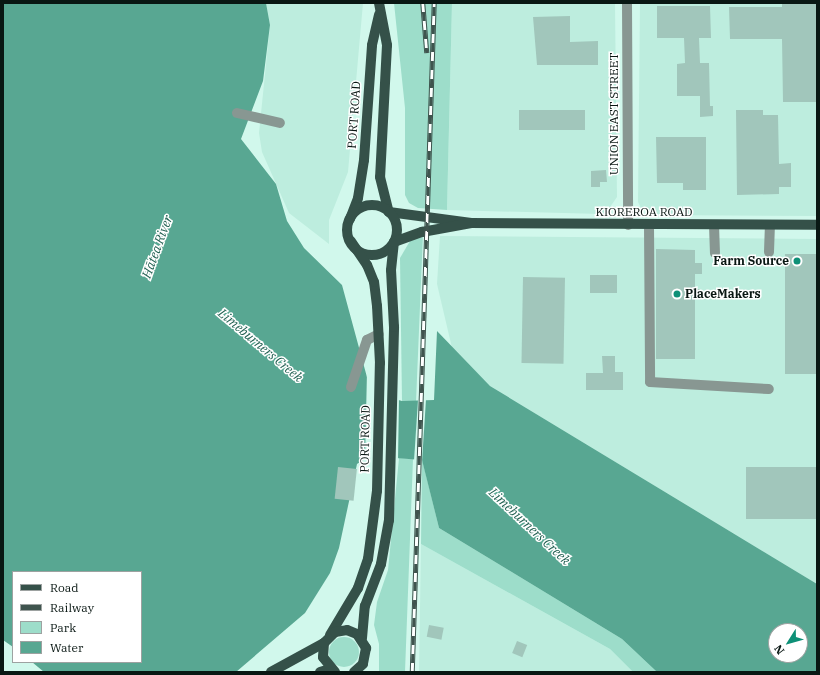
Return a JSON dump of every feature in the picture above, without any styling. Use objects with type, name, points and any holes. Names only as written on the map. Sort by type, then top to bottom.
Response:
[{"type":"main road","name":"PORT ROAD","points":[[362,638],[365,606],[381,564],[390,492],[394,363],[391,270],[397,226],[389,212],[380,177],[388,44],[379,7]]},
{"type":"main road","name":"PORT ROAD","points":[[327,639],[358,588],[368,559],[377,491],[380,363],[374,282],[367,265],[351,241],[350,219],[358,198],[364,160],[372,45],[379,7]]},
{"type":"main road","points":[[350,219],[360,208],[368,206],[383,207],[389,212]]},
{"type":"main road","name":"KIOREROA ROAD","points":[[389,212],[471,223],[817,225]]},
{"type":"main road","name":"KIOREROA ROAD","points":[[394,242],[422,232],[471,223]]},
{"type":"main road","points":[[351,241],[361,252],[376,254],[394,242]]},
{"type":"main road","points":[[271,672],[327,639],[347,630],[362,638],[366,648],[365,668],[354,672]]},
{"type":"main road","points":[[327,639],[323,657],[328,671]]},
{"type":"street","name":"UNION EAST STREET","points":[[627,3],[628,225]]},
{"type":"street","points":[[237,113],[280,123]]},
{"type":"street","points":[[649,225],[650,382],[769,389]]},
{"type":"street","points":[[714,225],[715,253]]},
{"type":"street","points":[[769,252],[770,225]]},
{"type":"street","points":[[351,387],[367,340],[379,334]]},
{"type":"shaded area","points":[[266,3],[363,3],[348,172],[329,220],[329,244],[289,213],[262,152],[259,133],[270,25]]},
{"type":"shaded area","points":[[452,3],[615,3],[617,197],[608,210],[601,214],[447,210]]},
{"type":"shaded area","points":[[640,3],[817,3],[817,216],[657,215],[641,208],[638,202]]},
{"type":"shaded area","points":[[440,236],[817,239],[817,584],[490,386],[452,348],[437,284]]},
{"type":"shaded area","points":[[421,544],[610,649],[633,672],[419,672]]},
{"type":"green space","points":[[394,3],[452,3],[447,210],[418,208],[409,203],[405,195],[405,108]]},
{"type":"green space","points":[[423,234],[416,402],[402,401],[400,258],[410,241]]},
{"type":"green space","points":[[399,458],[413,459],[405,672],[379,672],[379,644],[374,625],[377,602],[388,570]]},
{"type":"green space","points":[[422,459],[439,528],[622,639],[657,672],[633,672],[610,649],[421,544]]},
{"type":"green space","points":[[344,637],[355,641],[359,652],[355,663],[344,667],[333,663],[329,652],[333,641]]},
{"type":"water","points":[[3,3],[266,3],[270,25],[263,81],[241,139],[276,184],[287,221],[304,248],[342,285],[371,392],[402,401],[434,400],[437,331],[490,386],[817,584],[817,672],[657,672],[622,639],[439,528],[422,460],[369,456],[357,464],[339,548],[330,573],[305,613],[236,672],[44,672],[33,663],[142,663],[142,571],[12,571],[12,646],[3,640]]},
{"type":"pier","points":[[367,371],[372,390],[399,398],[398,460],[365,461]]},
{"type":"pier","points":[[426,399],[421,462],[414,461],[418,400]]},
{"type":"building","points":[[782,3],[817,3],[817,102],[783,102],[782,39],[730,39],[729,7],[782,7]]},
{"type":"building","points":[[657,6],[710,6],[711,38],[699,38],[700,63],[709,63],[710,106],[713,106],[713,116],[700,117],[700,96],[677,96],[677,64],[685,63],[684,38],[657,38]]},
{"type":"building","points":[[570,16],[570,42],[598,41],[598,65],[537,65],[533,17]]},
{"type":"building","points":[[519,110],[585,110],[585,130],[519,130]]},
{"type":"building","points":[[736,110],[763,110],[763,115],[778,115],[779,164],[791,163],[791,187],[779,187],[779,194],[737,195]]},
{"type":"building","points":[[656,137],[706,137],[706,190],[683,190],[683,183],[657,183]]},
{"type":"building","points":[[606,170],[607,182],[600,182],[600,187],[591,187],[591,171]]},
{"type":"building","points":[[656,249],[695,250],[695,263],[702,263],[702,274],[695,274],[695,289],[700,289],[699,299],[695,299],[695,359],[656,359]]},
{"type":"building","points":[[785,254],[817,254],[817,374],[785,374]]},
{"type":"building","points":[[590,275],[617,275],[617,293],[590,293]]},
{"type":"building","points":[[523,277],[565,278],[563,364],[521,363]]},
{"type":"building","points":[[602,356],[615,356],[615,372],[623,372],[623,390],[586,390],[586,373],[603,373]]},
{"type":"building","points":[[338,467],[357,469],[354,501],[335,499]]},
{"type":"building","points":[[746,467],[817,467],[817,519],[746,519]]},
{"type":"building","points":[[429,625],[444,628],[441,640],[427,637]]},
{"type":"building","points":[[517,641],[527,645],[522,657],[512,653]]},
{"type":"railway","points":[[423,3],[427,53]]},
{"type":"railway","points":[[412,672],[434,3]]},
{"type":"place","name":"Farm Source","points":[[797,261]]},
{"type":"place","name":"PlaceMakers","points":[[677,294]]},
{"type":"water label","name":"Hātea River","points":[[158,247]]},
{"type":"water label","name":"Limeburners Creek","points":[[260,346]]},
{"type":"water label","name":"Limeburners Creek","points":[[529,527]]}]
